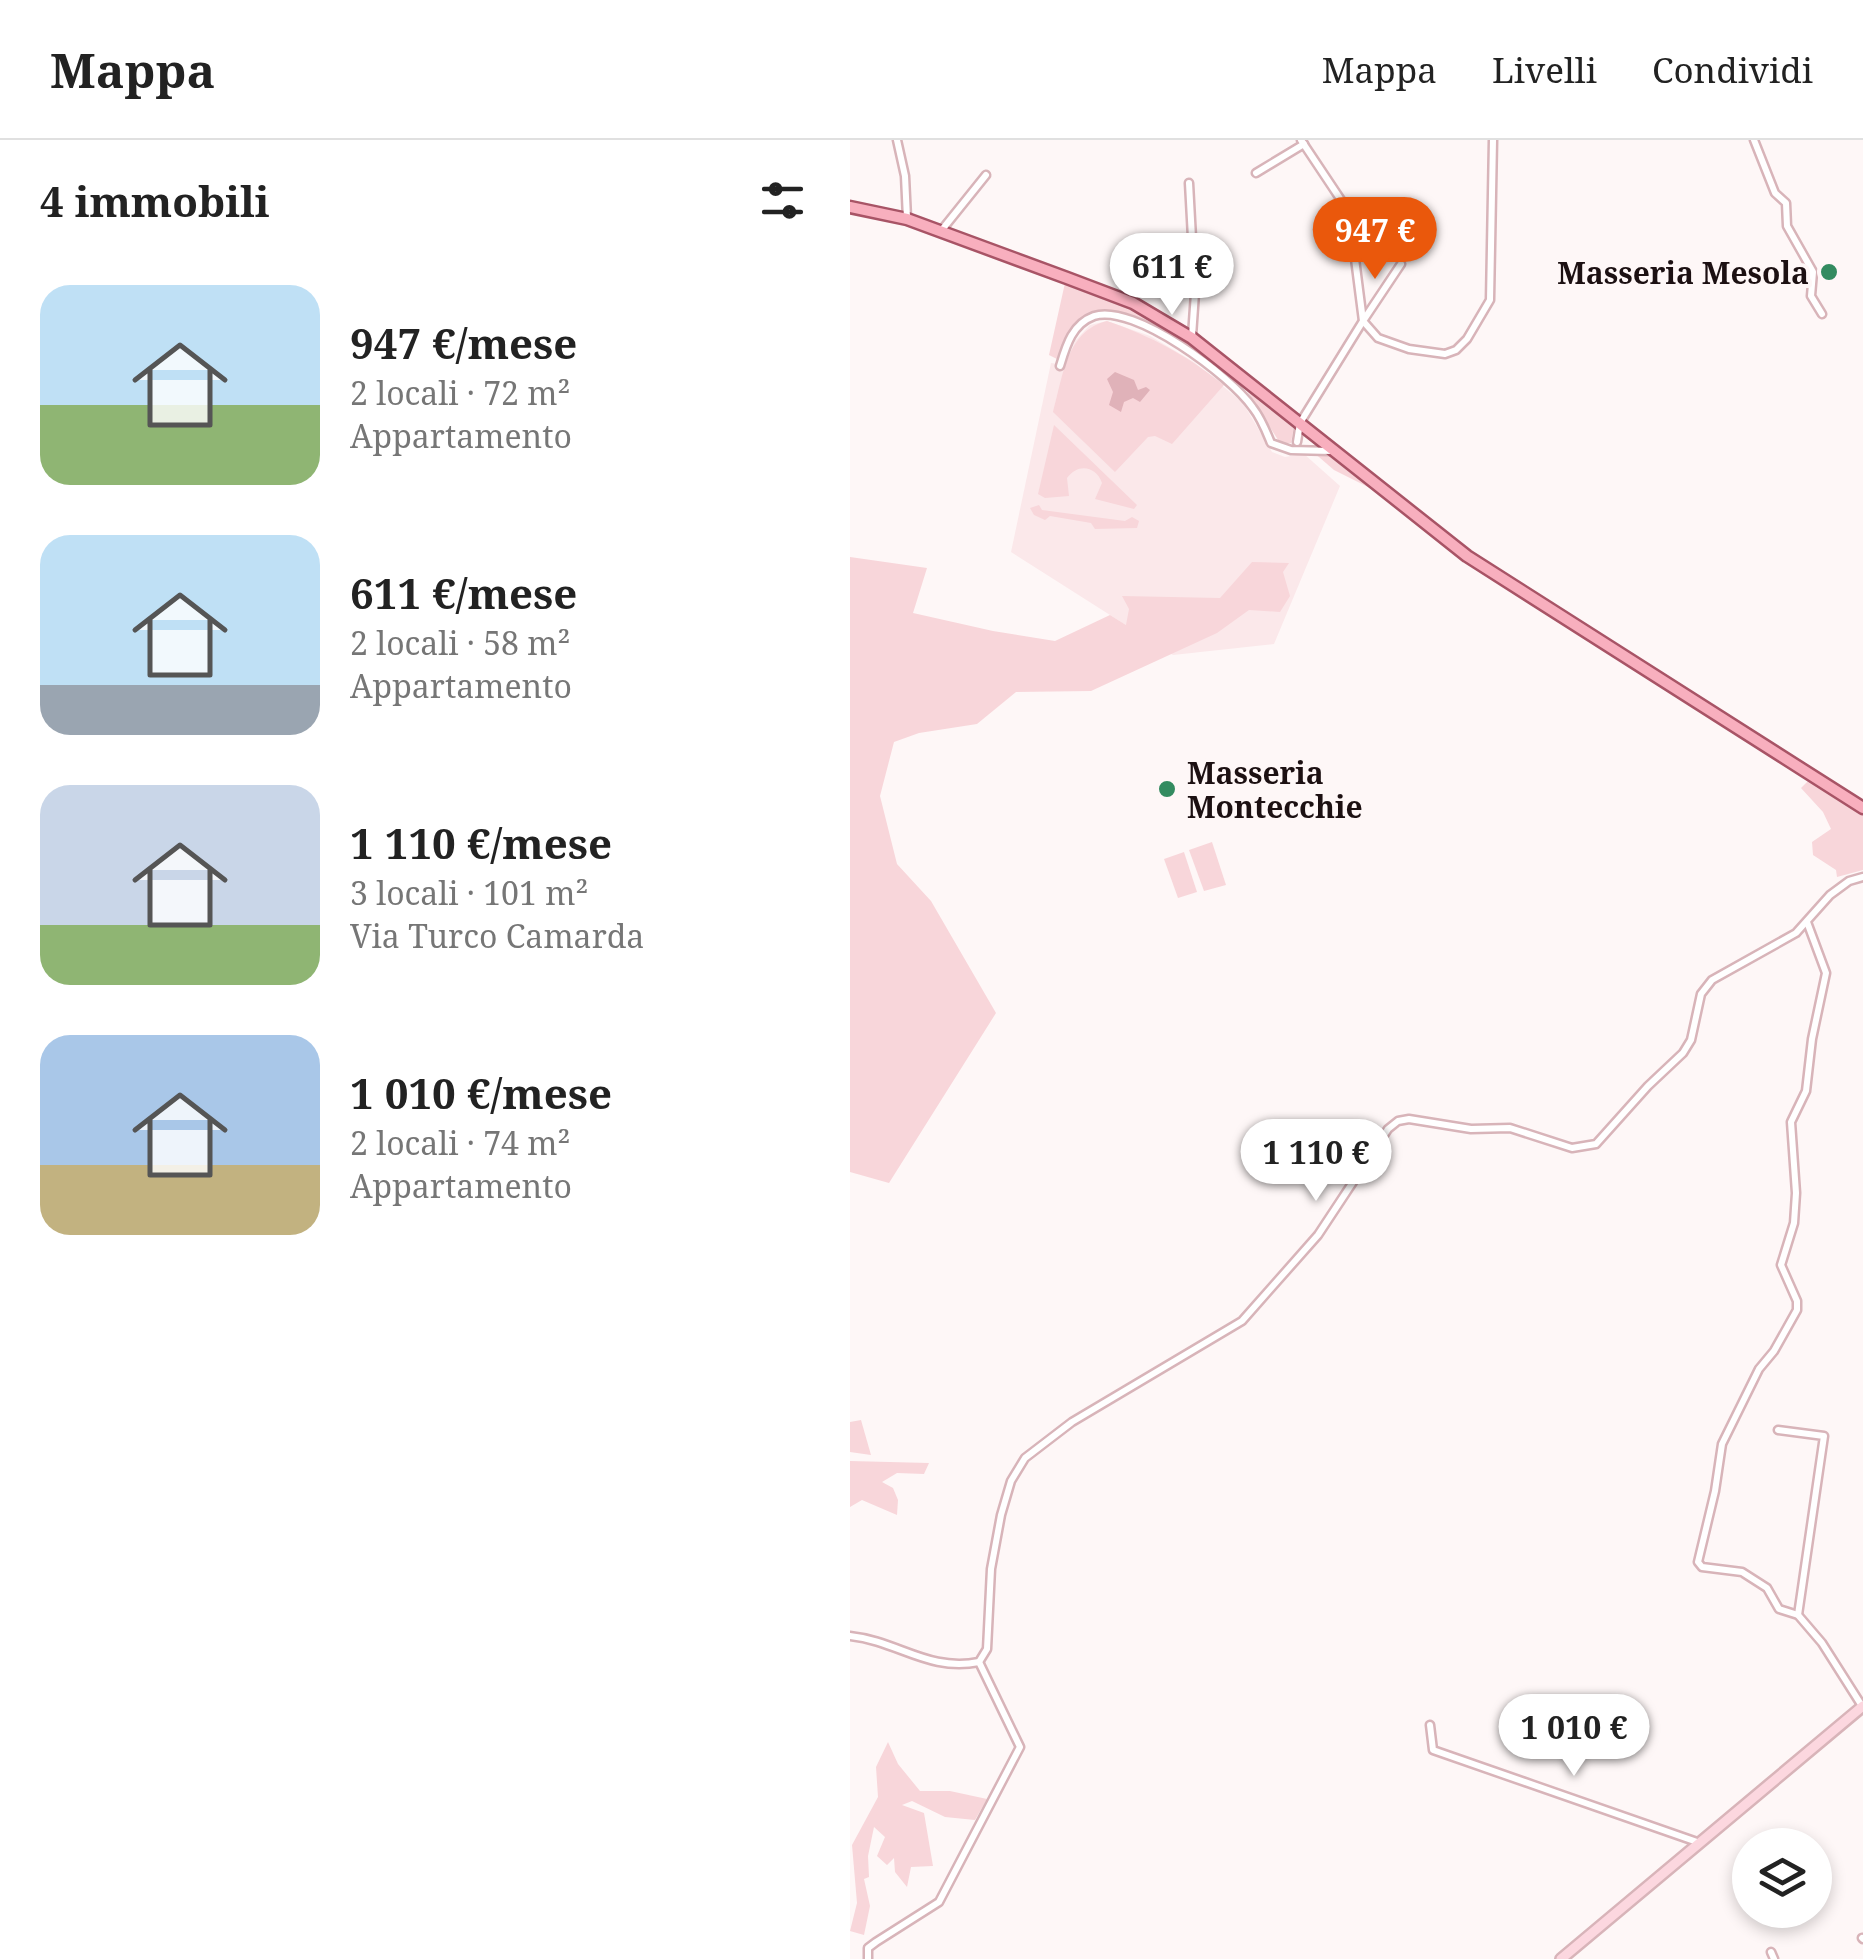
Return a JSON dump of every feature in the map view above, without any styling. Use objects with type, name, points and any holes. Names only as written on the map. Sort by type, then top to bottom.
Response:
[{"type":"main road","points":[[850,207],[908,219],[1133,303],[1192,338],[1467,556],[1863,808]]},
{"type":"main road","points":[[1561,1959],[1863,1706]]},
{"type":"street","points":[[897,140],[908,219]]},
{"type":"street","points":[[1256,173],[1302,142],[1349,212],[1363,321],[1378,338],[1409,350],[1444,354],[1456,350],[1467,339],[1490,300],[1492,140]]},
{"type":"street","points":[[1754,140],[1775,194],[1786,203],[1788,226],[1813,272],[1811,296],[1822,314]]},
{"type":"street","points":[[941,231],[986,175]]},
{"type":"street","points":[[1188,183],[1195,292],[1192,338]]},
{"type":"street","points":[[1297,442],[1300,423],[1401,264]]},
{"type":"street","points":[[1060,366],[1072,332],[1094,316],[1108,314],[1142,324],[1173,340],[1221,374],[1253,408],[1271,443],[1290,450],[1336,451]]},
{"type":"street","points":[[1290,450],[1297,442],[1314,435]]},
{"type":"street","points":[[1307,449],[1314,435]]},
{"type":"street","points":[[979,1662],[987,1649],[991,1569],[1001,1516],[1011,1481],[1025,1458],[1072,1422],[1242,1321],[1318,1235],[1388,1129],[1409,1119],[1471,1128],[1510,1128],[1572,1148],[1596,1144],[1684,1053],[1692,1040],[1704,988],[1730,969],[1796,934],[1830,894],[1863,876]]},
{"type":"street","points":[[1807,922],[1826,973],[1806,1091],[1791,1122],[1794,1222],[1781,1266],[1798,1310],[1774,1352],[1759,1369],[1722,1444],[1698,1562],[1702,1566],[1742,1572],[1758,1580],[1779,1609],[1798,1615],[1822,1643],[1863,1706]]},
{"type":"street","points":[[1778,1430],[1824,1436],[1798,1615]]},
{"type":"street","points":[[850,1636],[874,1638],[938,1664],[979,1662]]},
{"type":"street","points":[[868,1959],[868,1948],[939,1902],[1020,1747],[979,1662]]},
{"type":"street","points":[[1430,1726],[1434,1750],[1701,1844]]},
{"type":"shaded area","points":[[1065,283],[1137,311],[1177,336],[1140,319],[1106,312],[1077,323],[1057,359],[1049,355]]},
{"type":"shaded area","points":[[1107,321],[1150,336],[1194,362],[1243,403],[1272,452],[1285,457],[1304,454],[1340,486],[1274,644],[1173,655],[1011,552],[1051,363],[1066,365],[1075,341],[1090,325]]},
{"type":"shaded area","points":[[1107,321],[1169,348],[1224,385],[1172,444],[1148,437],[1115,472],[1053,412],[1075,345],[1093,326]]},
{"type":"shaded area","points":[[1115,372],[1134,380],[1138,390],[1150,390],[1140,402],[1133,398],[1124,402],[1121,412],[1109,405],[1113,392],[1107,379]]},
{"type":"shaded area","points":[[1245,388],[1294,426],[1291,443],[1280,443]]},
{"type":"shaded area","points":[[1054,425],[1137,505],[1134,509],[1095,499],[1102,483],[1096,473],[1086,468],[1067,478],[1069,496],[1045,498],[1038,494]]},
{"type":"shaded area","points":[[1312,451],[1329,453],[1376,491],[1334,470]]},
{"type":"shaded area","points":[[1039,505],[1042,510],[1125,521],[1132,517],[1139,521],[1137,528],[1095,529],[1091,523],[1050,516],[1045,520],[1030,508]]},
{"type":"shaded area","points":[[850,557],[927,568],[913,613],[1055,641],[1110,615],[1126,625],[1129,609],[1122,596],[1220,598],[1252,562],[1289,563],[1283,572],[1290,596],[1280,612],[1249,610],[1217,633],[1091,691],[1016,692],[977,724],[919,733],[894,742],[880,796],[897,864],[931,901],[996,1013],[889,1183],[850,1172]]},
{"type":"shaded area","points":[[1808,781],[1863,815],[1863,870],[1837,877],[1836,870],[1813,855],[1812,842],[1831,829],[1823,812],[1801,788]]},
{"type":"shaded area","points":[[1212,842],[1226,885],[1204,891],[1189,850]]},
{"type":"shaded area","points":[[1184,852],[1197,892],[1178,898],[1164,859]]},
{"type":"shaded area","points":[[861,1420],[871,1455],[850,1452],[850,1422]]},
{"type":"shaded area","points":[[850,1461],[929,1463],[924,1474],[897,1473],[882,1482],[893,1488],[898,1500],[897,1515],[862,1500],[850,1507]]},
{"type":"shaded area","points":[[888,1742],[898,1764],[920,1791],[950,1791],[987,1799],[975,1820],[945,1817],[912,1801],[902,1805],[924,1813],[933,1866],[911,1867],[907,1887],[895,1872],[894,1858],[887,1865],[877,1856],[885,1837],[874,1827],[868,1856],[869,1877],[864,1879],[870,1906],[864,1935],[850,1931],[857,1903],[852,1845],[878,1797],[876,1767]]},
{"type":"place","name":"Masseria Mesola","points":[[1829,272]]},
{"type":"place","name":"Masseria Montecchie","points":[[1167,789]]}]
